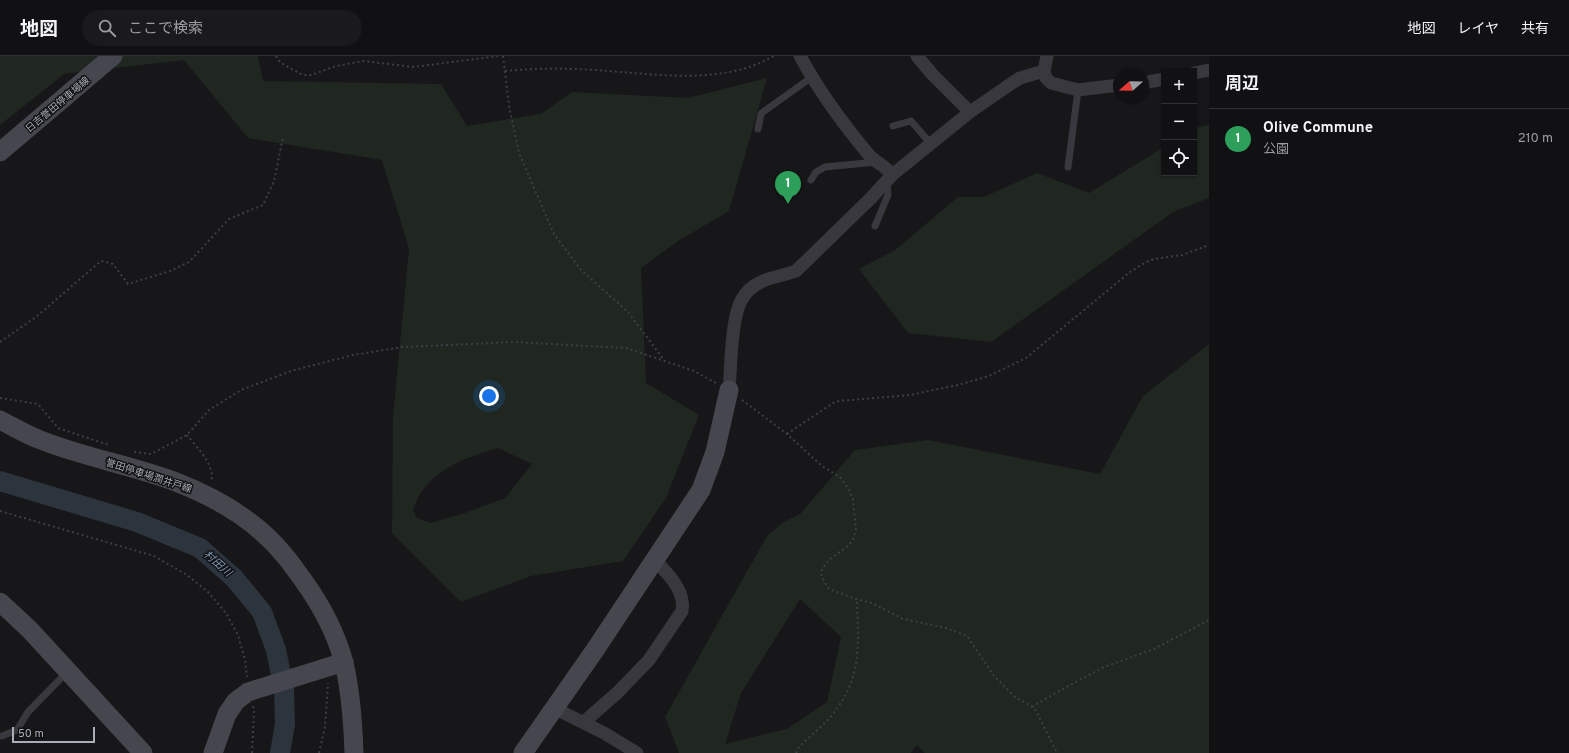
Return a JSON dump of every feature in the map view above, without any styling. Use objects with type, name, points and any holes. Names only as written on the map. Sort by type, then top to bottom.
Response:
[{"type":"street","name":"日吉誉田停車場線","points":[[0,152],[113,56]]},
{"type":"street","points":[[800,56],[812,77],[849,131],[876,162],[887,168],[889,178]]},
{"type":"street","points":[[917,56],[932,74],[970,112]]},
{"type":"street","points":[[1047,56],[1044,71],[1046,78],[1051,83],[1078,90],[1113,86]]},
{"type":"street","points":[[1197,72],[1209,70]]},
{"type":"street","points":[[524,753],[701,490],[716,452],[729,390],[733,338],[737,311],[745,294],[751,288],[764,280],[796,271],[871,198],[889,178],[970,112],[1020,78],[1044,71]]},
{"type":"street","points":[[1149,82],[1161,80]]},
{"type":"street","name":"誉田停車場潤井戸線","points":[[0,420],[38,439],[175,482],[208,496],[243,517],[265,535],[284,555],[322,610],[332,629],[344,662],[350,697],[354,753]]},
{"type":"street","points":[[584,722],[617,693],[649,660],[682,611],[684,603],[682,595],[671,577],[655,560]]},
{"type":"street","points":[[0,602],[30,630],[139,752]]},
{"type":"street","points":[[213,753],[226,714],[236,701],[248,692],[324,675],[344,662]]},
{"type":"street","points":[[554,708],[584,722],[636,753]]},
{"type":"lane","points":[[758,129],[761,114],[763,112],[812,77]]},
{"type":"lane","points":[[1068,167],[1078,90]]},
{"type":"lane","points":[[893,126],[911,121],[931,144]]},
{"type":"lane","points":[[811,180],[816,172],[825,167],[876,162]]},
{"type":"lane","points":[[875,226],[888,195],[889,178]]},
{"type":"lane","points":[[2,736],[17,730],[28,712],[67,672]]},
{"type":"path","points":[[276,56],[280,62],[303,75],[311,75],[336,66],[363,61],[414,67],[498,56]]},
{"type":"path","points":[[503,56],[509,106],[519,153],[554,234],[581,270],[628,312],[664,361]]},
{"type":"path","points":[[505,71],[573,69],[684,75],[716,74],[739,70],[755,65],[774,56]]},
{"type":"path","points":[[0,342],[36,317],[101,261],[114,264],[128,284],[170,271],[189,262],[229,219],[263,205],[274,181],[283,137]]},
{"type":"path","points":[[787,434],[833,403],[839,401],[910,395],[958,385],[989,376],[1026,358],[1130,272],[1146,262],[1154,258],[1182,255],[1209,245]]},
{"type":"path","points":[[128,451],[151,454],[186,435],[208,410],[241,390],[291,370],[353,355],[403,347],[514,342],[626,348],[694,371],[729,390],[787,434],[822,466],[840,477],[848,488],[853,499],[856,530],[853,540],[849,545],[830,558],[824,565],[821,574],[824,583],[829,589],[872,603],[903,619],[946,628],[967,636],[994,676],[1015,697],[1032,707],[1038,715],[1057,753]]},
{"type":"path","points":[[0,398],[38,404],[58,428],[114,446]]},
{"type":"path","points":[[186,435],[209,464],[212,478],[208,496]]},
{"type":"path","points":[[0,511],[154,556],[187,575],[208,592],[226,613],[238,635],[245,660],[248,692],[254,711],[252,753]]},
{"type":"path","points":[[796,753],[799,747],[831,716],[844,698],[850,686],[858,656],[856,599]]},
{"type":"path","points":[[1032,707],[1058,691],[1104,667],[1154,649],[1209,620]]},
{"type":"path","points":[[319,753],[325,727],[324,675]]},
{"type":"shaded area","points":[[0,56],[258,56],[263,81],[441,84],[467,126],[541,114],[572,92],[688,98],[767,78],[729,211],[678,241],[641,268],[646,383],[699,415],[666,498],[623,561],[531,576],[461,602],[392,533],[393,417],[409,249],[382,160],[248,138],[184,60],[64,74],[0,125]],"holes":[[[498,448],[532,464],[505,498],[462,514],[430,523],[416,517],[413,509],[425,487],[432,479],[458,462]]]},
{"type":"shaded area","points":[[1209,125],[1209,198],[1173,212],[991,342],[908,333],[859,269],[895,250],[958,197],[984,197],[1037,173],[1089,193],[1161,149],[1161,176],[1197,176],[1197,127]]},
{"type":"shaded area","points":[[1209,344],[1209,753],[925,753],[917,745],[911,753],[679,753],[665,717],[767,536],[782,523],[800,514],[855,450],[928,440],[1100,474],[1143,396]],"holes":[[[800,599],[841,637],[827,702],[787,729],[725,744],[741,693]]]},
{"type":"waterway","name":"村田川","points":[[0,481],[137,522],[200,548],[234,578],[262,612],[276,650],[284,689],[285,724],[280,753]]},
{"type":"place","name":"Olive Commune","points":[[788,204]]}]
